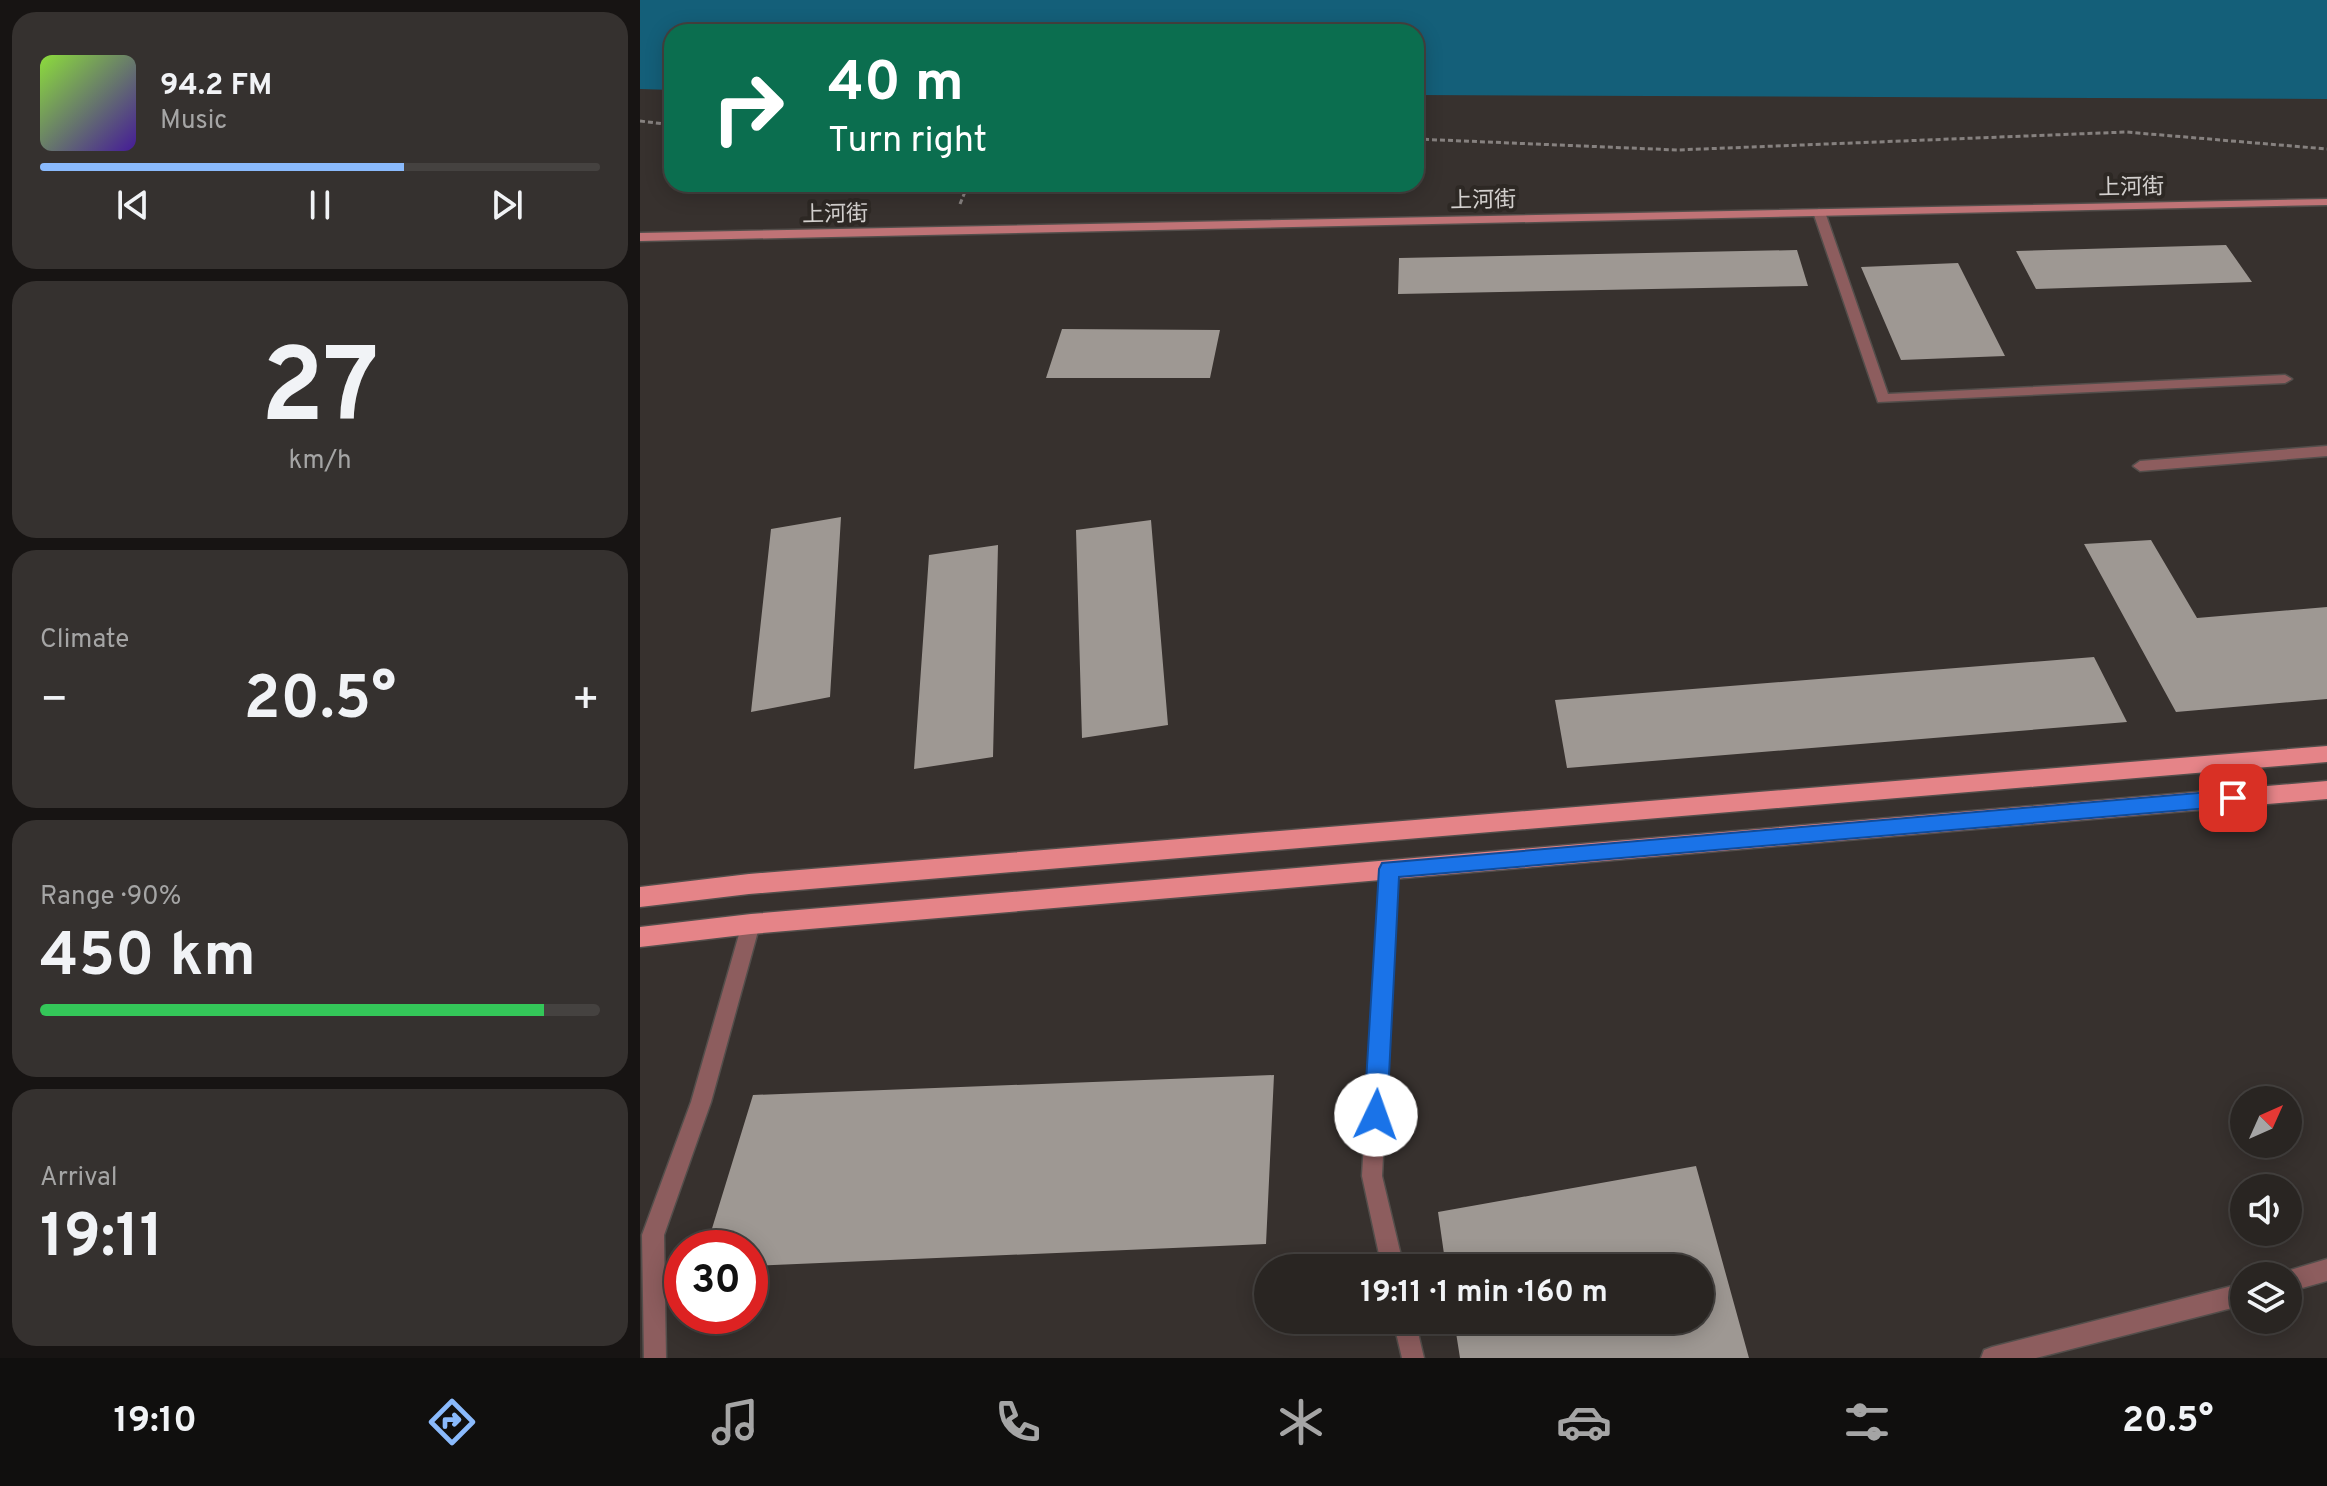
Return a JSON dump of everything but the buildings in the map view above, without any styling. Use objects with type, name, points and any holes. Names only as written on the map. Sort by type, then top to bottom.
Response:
[{"type":"main road","points":[[640,897],[749,884],[2327,754]]},
{"type":"main road","points":[[640,937],[751,924],[2327,790]]},
{"type":"street","name":"上河街","points":[[640,237],[2327,202]]},
{"type":"street","points":[[1819,212],[1883,399],[2285,379]]},
{"type":"street","points":[[2140,466],[2327,451]]},
{"type":"street","points":[[1389,869],[1372,1176],[1390,1254]]},
{"type":"street","points":[[655,1358],[653,1235],[701,1102],[751,924]]},
{"type":"street","points":[[2302,1277],[2327,1270]]},
{"type":"street","points":[[1992,1358],[2230,1298]]},
{"type":"street","points":[[1407,1334],[1413,1358]]},
{"type":"path","points":[[640,121],[664,124]]},
{"type":"path","points":[[1424,139],[1677,150],[2126,132],[2327,149]]},
{"type":"water","points":[[640,0],[2327,0],[2327,99],[1424,95],[1424,24],[664,24],[664,90],[640,89]]},
{"type":"route","points":[[1376,1115],[1389,869],[2233,798]]}]
